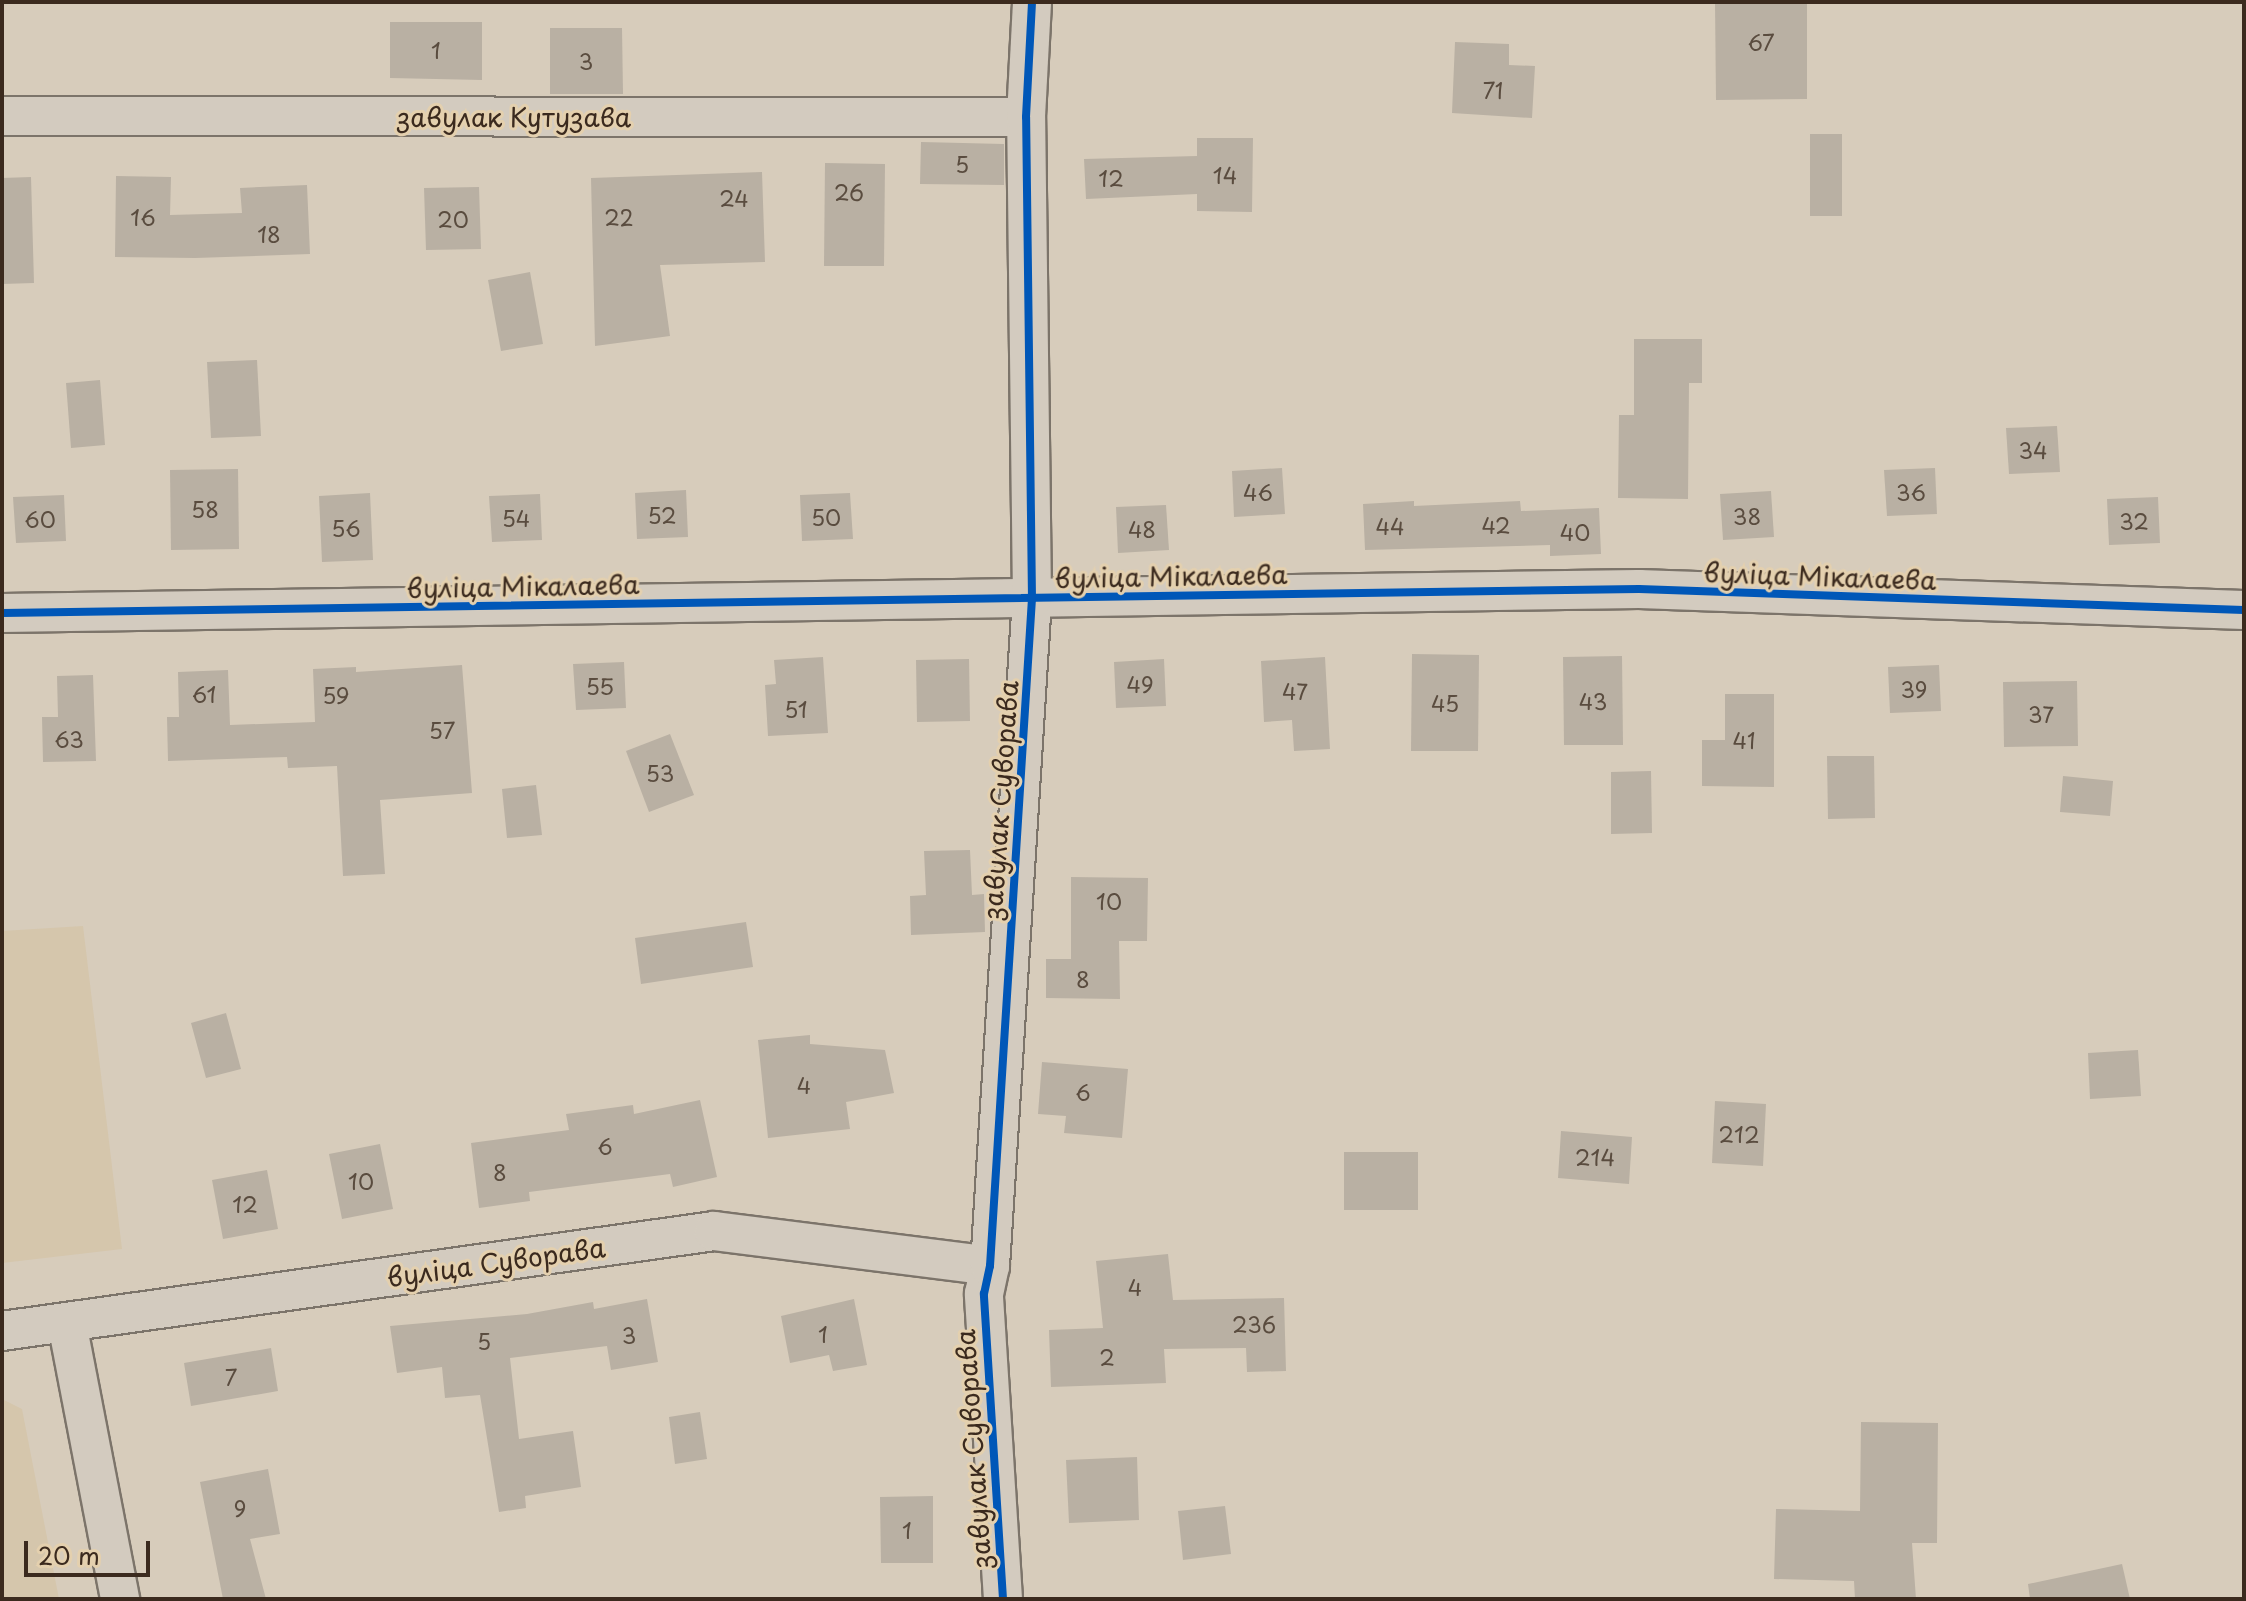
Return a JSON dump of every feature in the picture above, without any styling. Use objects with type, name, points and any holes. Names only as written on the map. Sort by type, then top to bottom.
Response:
[{"type":"street","name":"завулак Суворава","points":[[1003,1599],[984,1294],[990,1266],[1032,599],[1026,117],[1032,2]]},
{"type":"street","name":"завулак Кутузава","points":[[2,116],[1026,117]]},
{"type":"street","name":"вуліца Мікалаева","points":[[2,613],[1639,589],[2244,610]]},
{"type":"street","name":"вуліца Суворава","points":[[2,1331],[714,1231],[990,1266]]},
{"type":"street","points":[[67,1323],[120,1599]]},
{"type":"shaded area","points":[[83,926],[122,1249],[2,1263],[2,931]]},
{"type":"shaded area","points":[[2,1399],[22,1409],[59,1599],[2,1599]]},
{"type":"building","points":[[1715,2],[1807,4],[1807,99],[1716,100]]},
{"type":"building","points":[[390,22],[482,22],[482,80],[390,78]]},
{"type":"building","points":[[550,28],[622,28],[623,94],[550,94]]},
{"type":"building","points":[[1455,42],[1509,44],[1509,65],[1535,66],[1532,118],[1452,113]]},
{"type":"building","points":[[1810,134],[1842,134],[1842,216],[1810,216]]},
{"type":"building","points":[[1197,138],[1253,138],[1252,212],[1197,211],[1197,194],[1086,199],[1084,159],[1197,156]]},
{"type":"building","points":[[921,142],[1004,144],[1004,185],[920,184]]},
{"type":"building","points":[[825,163],[885,164],[884,266],[824,266]]},
{"type":"building","points":[[762,172],[765,262],[660,265],[670,336],[595,346],[591,178]]},
{"type":"building","points":[[116,176],[171,177],[170,215],[242,213],[240,188],[307,185],[310,254],[115,257]]},
{"type":"building","points":[[31,177],[34,283],[2,284],[2,178]]},
{"type":"building","points":[[479,187],[481,249],[426,250],[424,188]]},
{"type":"building","points":[[530,272],[543,344],[501,351],[488,280]]},
{"type":"building","points":[[1634,339],[1702,339],[1702,383],[1689,383],[1688,499],[1618,498],[1619,415],[1634,415]]},
{"type":"building","points":[[257,360],[261,436],[211,438],[207,362]]},
{"type":"building","points":[[100,380],[105,445],[71,448],[66,383]]},
{"type":"building","points":[[2057,426],[2060,472],[2009,474],[2006,428]]},
{"type":"building","points":[[1282,468],[1285,514],[1234,517],[1232,471]]},
{"type":"building","points":[[1935,468],[1937,514],[1887,516],[1884,470]]},
{"type":"building","points":[[238,469],[239,549],[171,550],[170,470]]},
{"type":"building","points":[[686,490],[688,537],[637,539],[635,493]]},
{"type":"building","points":[[1771,491],[1774,537],[1723,540],[1720,494]]},
{"type":"building","points":[[370,493],[373,560],[322,562],[319,496]]},
{"type":"building","points":[[850,493],[853,539],[802,541],[800,495]]},
{"type":"building","points":[[540,494],[542,540],[492,542],[489,496]]},
{"type":"building","points":[[64,495],[66,541],[16,543],[13,497]]},
{"type":"building","points":[[2158,497],[2160,543],[2109,545],[2107,499]]},
{"type":"building","points":[[1414,501],[1414,506],[1520,501],[1521,511],[1599,508],[1601,554],[1550,556],[1550,545],[1365,550],[1363,504]]},
{"type":"building","points":[[1166,505],[1169,550],[1118,553],[1116,507]]},
{"type":"building","points":[[1412,654],[1479,655],[1478,751],[1411,751]]},
{"type":"building","points":[[1622,656],[1623,745],[1564,745],[1563,657]]},
{"type":"building","points":[[823,657],[828,733],[768,736],[765,685],[776,684],[774,660]]},
{"type":"building","points":[[1325,657],[1330,749],[1294,751],[1292,720],[1264,722],[1261,661]]},
{"type":"building","points":[[969,659],[970,721],[917,722],[916,660]]},
{"type":"building","points":[[1164,659],[1166,706],[1116,708],[1114,662]]},
{"type":"building","points":[[624,662],[626,708],[576,710],[573,664]]},
{"type":"building","points":[[462,665],[472,793],[380,800],[385,874],[343,876],[337,766],[288,768],[287,757],[168,761],[167,717],[179,717],[178,672],[228,670],[230,725],[315,722],[313,669],[356,667],[356,672]]},
{"type":"building","points":[[1939,665],[1941,711],[1890,713],[1888,667]]},
{"type":"building","points":[[93,675],[96,761],[43,762],[42,717],[58,717],[57,676]]},
{"type":"building","points":[[2077,681],[2078,746],[2004,747],[2003,682]]},
{"type":"building","points":[[1725,694],[1774,694],[1774,787],[1702,786],[1702,740],[1725,740]]},
{"type":"building","points":[[670,734],[694,795],[649,812],[626,751]]},
{"type":"building","points":[[1827,756],[1874,756],[1875,818],[1828,819]]},
{"type":"building","points":[[1651,771],[1652,833],[1611,834],[1611,772]]},
{"type":"building","points":[[2063,776],[2113,781],[2110,816],[2060,812]]},
{"type":"building","points":[[536,785],[542,835],[507,838],[502,789]]},
{"type":"building","points":[[970,850],[972,895],[984,894],[985,932],[911,935],[910,896],[926,895],[924,851]]},
{"type":"building","points":[[1071,877],[1148,878],[1147,941],[1119,941],[1120,999],[1046,998],[1046,959],[1071,959]]},
{"type":"building","points":[[746,922],[753,967],[641,984],[635,938]]},
{"type":"building","points":[[226,1013],[241,1069],[206,1078],[191,1023]]},
{"type":"building","points":[[810,1035],[810,1044],[885,1050],[894,1093],[846,1102],[850,1129],[768,1138],[758,1040]]},
{"type":"building","points":[[2138,1050],[2141,1096],[2090,1099],[2088,1053]]},
{"type":"building","points":[[1042,1062],[1128,1069],[1122,1138],[1064,1133],[1066,1116],[1038,1114]]},
{"type":"building","points":[[700,1100],[717,1177],[673,1187],[670,1174],[529,1192],[530,1201],[479,1208],[471,1143],[569,1130],[566,1114],[633,1105],[634,1114]]},
{"type":"building","points":[[1715,1101],[1766,1104],[1763,1166],[1712,1163]]},
{"type":"building","points":[[1561,1131],[1632,1137],[1629,1184],[1558,1178]]},
{"type":"building","points":[[380,1144],[393,1209],[342,1219],[329,1154]]},
{"type":"building","points":[[1344,1152],[1418,1152],[1418,1210],[1344,1210]]},
{"type":"building","points":[[267,1170],[278,1229],[223,1239],[212,1180]]},
{"type":"building","points":[[1168,1254],[1173,1300],[1284,1298],[1286,1371],[1247,1372],[1246,1348],[1164,1349],[1166,1383],[1051,1387],[1049,1330],[1103,1328],[1096,1261]]},
{"type":"building","points":[[647,1299],[658,1362],[611,1370],[607,1346],[510,1358],[519,1439],[573,1431],[581,1487],[525,1496],[526,1508],[499,1512],[480,1395],[445,1398],[442,1367],[397,1373],[390,1326],[527,1314],[593,1302],[594,1309]]},
{"type":"building","points":[[854,1299],[867,1365],[833,1371],[829,1355],[790,1363],[781,1316]]},
{"type":"building","points":[[271,1348],[278,1391],[191,1406],[184,1363]]},
{"type":"building","points":[[700,1412],[707,1459],[675,1464],[669,1417]]},
{"type":"building","points":[[1861,1422],[1938,1423],[1937,1543],[1912,1543],[1916,1599],[1855,1599],[1854,1581],[1774,1579],[1776,1509],[1860,1511]]},
{"type":"building","points":[[1137,1457],[1139,1520],[1069,1523],[1066,1460]]},
{"type":"building","points":[[268,1469],[280,1534],[250,1539],[266,1599],[223,1599],[200,1482]]},
{"type":"building","points":[[933,1496],[933,1563],[881,1563],[880,1497]]},
{"type":"building","points":[[1225,1506],[1231,1554],[1183,1560],[1178,1511]]},
{"type":"building","points":[[2122,1564],[2130,1599],[2030,1599],[2028,1584]]},
{"type":"cycle path","points":[[1003,1599],[984,1294],[990,1266],[1032,599],[1026,117],[1032,2]]},
{"type":"cycle path","points":[[2,613],[1639,589],[2244,610]]}]
